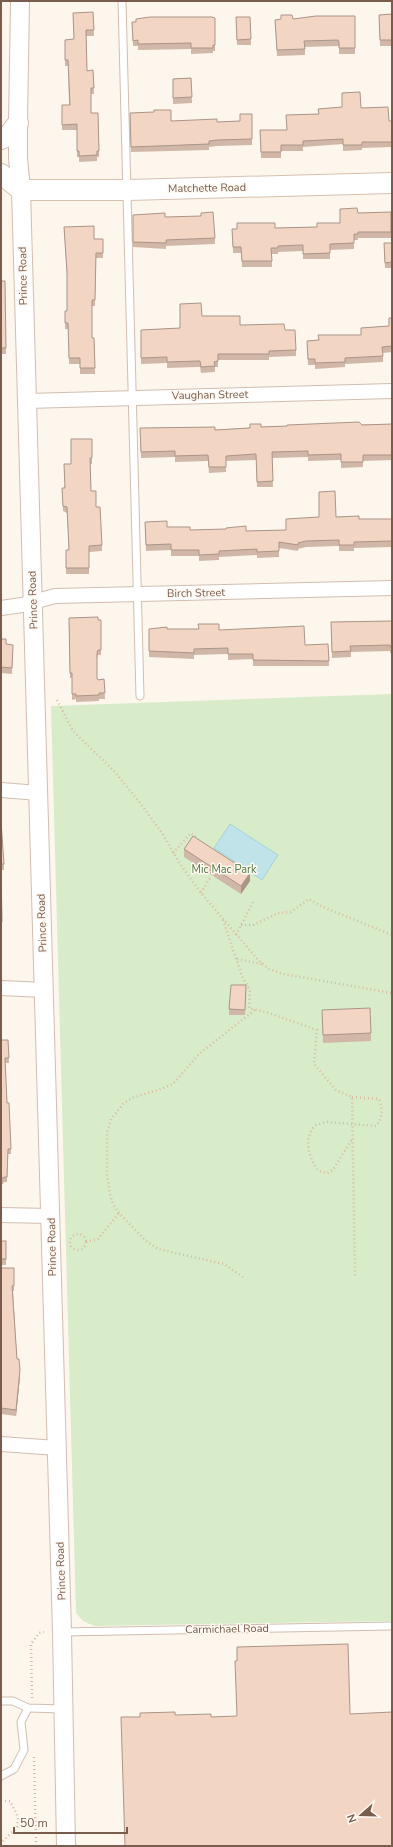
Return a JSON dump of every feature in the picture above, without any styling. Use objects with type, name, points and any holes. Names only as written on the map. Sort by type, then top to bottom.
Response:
[{"type":"main road","points":[[1,139],[9,135],[18,123]]},
{"type":"main road","points":[[1,174],[22,190]]},
{"type":"main road","name":"Matchette Road","points":[[22,190],[128,190],[392,183]]},
{"type":"street","name":"Prince Road","points":[[20,1],[18,158],[22,190],[51,1216],[64,1709],[66,1846]]},
{"type":"street","name":"Vaughan Street","points":[[27,401],[392,390]]},
{"type":"street","name":"Birch Street","points":[[1,608],[55,596],[392,588]]},
{"type":"street","points":[[1,790],[39,793]]},
{"type":"street","points":[[1,988],[44,990]]},
{"type":"street","points":[[1,1215],[51,1216]]},
{"type":"street","points":[[1,1444],[57,1448]]},
{"type":"lane","points":[[122,1],[140,696]]},
{"type":"lane","name":"Carmichael Road","points":[[62,1632],[392,1626]]},
{"type":"lane","points":[[1,1701],[13,1701],[28,1708],[64,1709]]},
{"type":"lane","points":[[1,1776],[14,1769],[24,1750],[21,1722],[28,1708]]},
{"type":"path","points":[[57,700],[73,731],[114,771],[128,788],[162,833],[201,893],[236,935],[264,965]]},
{"type":"path","points":[[173,852],[192,833],[196,837]]},
{"type":"path","points":[[201,893],[210,878]]},
{"type":"path","points":[[241,925],[253,925],[278,913],[291,912],[309,899],[323,907],[392,935]]},
{"type":"path","points":[[236,935],[254,900]]},
{"type":"path","points":[[222,918],[242,976],[250,990],[249,1008],[256,1009],[317,1030],[314,1064],[336,1090],[352,1097],[379,1099],[382,1110],[381,1118],[376,1126],[323,1123],[316,1125],[310,1131],[308,1136],[309,1151],[319,1171],[327,1173],[332,1170],[352,1138]]},
{"type":"path","points":[[237,959],[264,965],[283,974],[392,993]]},
{"type":"path","points":[[243,1277],[224,1264],[152,1246],[119,1213],[114,1204],[108,1182],[108,1128],[114,1114],[128,1100],[173,1084],[199,1054],[256,1009]]},
{"type":"path","points":[[352,1097],[355,1276]]},
{"type":"path","points":[[86,1242],[98,1239],[119,1213]]},
{"type":"path","points":[[78,1234],[83,1236],[86,1242],[84,1248],[79,1250],[74,1249],[70,1243],[73,1236],[78,1234]]},
{"type":"path","points":[[1,1801],[10,1801],[18,1816],[17,1827],[2,1844]]},
{"type":"green space","name":"Mic Mac Park","points":[[392,694],[392,1621],[94,1626],[83,1621],[76,1613],[51,706]]},
{"type":"water","points":[[230,824],[278,855],[262,880],[214,848]]},
{"type":"building","points":[[93,12],[94,30],[86,30],[87,71],[93,70],[94,88],[91,88],[91,113],[98,113],[99,151],[97,151],[97,155],[79,156],[79,151],[77,151],[77,124],[62,125],[62,105],[70,105],[68,60],[65,60],[65,40],[74,39],[73,13]]},
{"type":"building","points":[[392,14],[392,40],[380,40],[379,15]]},
{"type":"building","points":[[281,15],[292,15],[293,19],[316,16],[355,16],[355,48],[339,48],[338,40],[304,41],[305,49],[277,50],[275,20],[281,19]]},
{"type":"building","points":[[150,17],[215,18],[215,45],[213,45],[213,48],[191,48],[191,43],[138,44],[138,40],[133,41],[132,22],[136,22],[136,19]]},
{"type":"building","points":[[236,17],[250,17],[251,39],[237,40]]},
{"type":"building","points":[[191,78],[192,97],[173,98],[173,79]]},
{"type":"building","points":[[360,92],[361,108],[388,107],[389,121],[392,121],[392,142],[362,142],[362,145],[343,145],[343,139],[303,141],[303,145],[281,145],[281,152],[261,152],[260,130],[287,130],[286,115],[319,114],[318,109],[342,107],[342,93]]},
{"type":"building","points":[[154,110],[171,110],[171,121],[217,119],[217,122],[240,121],[240,114],[252,114],[252,139],[217,140],[209,141],[209,144],[131,147],[130,113],[154,112]]},
{"type":"building","points":[[357,208],[358,213],[391,212],[391,232],[358,232],[358,234],[354,234],[354,243],[330,244],[330,253],[303,254],[303,245],[278,246],[278,248],[271,248],[272,261],[242,261],[241,247],[233,247],[232,229],[237,229],[237,223],[275,223],[275,228],[317,227],[317,223],[340,223],[340,209]]},
{"type":"building","points":[[213,212],[215,238],[166,240],[166,243],[133,242],[133,215],[165,213],[165,217],[201,216],[201,213]]},
{"type":"building","points":[[94,226],[94,239],[103,239],[103,253],[96,253],[95,300],[92,300],[92,338],[94,338],[95,368],[80,368],[80,358],[69,358],[68,323],[65,323],[65,311],[67,311],[67,272],[64,227]]},
{"type":"building","points":[[384,243],[392,243],[392,262],[385,263]]},
{"type":"building","points":[[1,281],[5,281],[6,348],[1,348]]},
{"type":"building","points":[[201,303],[202,316],[240,316],[240,325],[284,324],[285,330],[295,330],[296,350],[269,351],[269,354],[218,354],[218,361],[214,362],[215,366],[201,367],[200,361],[167,362],[167,357],[141,358],[141,330],[180,328],[180,304]]},
{"type":"building","points":[[389,318],[392,318],[392,346],[382,347],[383,356],[345,358],[345,362],[315,363],[315,359],[308,359],[307,341],[319,340],[318,335],[361,335],[361,328],[389,326]]},
{"type":"building","points":[[359,422],[362,425],[392,424],[392,455],[363,455],[363,462],[341,462],[341,454],[308,455],[308,451],[272,452],[273,481],[257,482],[256,454],[226,456],[226,467],[209,467],[208,455],[175,456],[175,451],[141,452],[140,428],[215,427],[215,430],[250,428],[250,424],[261,424],[261,427]]},
{"type":"building","points":[[71,439],[92,439],[92,458],[90,458],[91,491],[96,491],[96,507],[100,507],[102,545],[89,546],[89,568],[66,568],[66,550],[69,550],[67,507],[63,506],[62,488],[65,488],[64,464],[71,464]]},
{"type":"building","points":[[335,491],[336,517],[359,516],[359,519],[392,519],[392,541],[354,542],[354,545],[339,545],[339,540],[306,541],[298,543],[298,545],[279,542],[279,551],[257,552],[257,549],[219,551],[219,554],[199,555],[199,550],[171,550],[171,544],[146,545],[145,522],[167,521],[167,527],[190,527],[190,530],[226,529],[246,526],[246,531],[286,530],[286,519],[319,517],[319,492]]},
{"type":"building","points":[[98,617],[98,620],[101,620],[101,650],[98,650],[97,653],[97,678],[98,680],[104,679],[105,693],[99,693],[99,695],[76,696],[76,694],[72,694],[72,673],[70,673],[69,618]]},
{"type":"building","points":[[392,621],[392,647],[390,647],[390,645],[350,646],[351,651],[332,652],[331,622]]},
{"type":"building","points":[[198,624],[219,624],[219,630],[304,626],[305,645],[328,644],[329,661],[253,660],[253,654],[228,654],[228,648],[194,649],[194,653],[149,651],[149,629],[167,627],[167,629],[199,629]]},
{"type":"building","points":[[1,639],[6,639],[6,644],[13,645],[12,668],[1,667]]},
{"type":"building","points":[[1,821],[4,864],[1,864]]},
{"type":"building","points":[[193,836],[250,873],[241,886],[184,849]]},
{"type":"building","points":[[1,864],[2,922],[1,922]]},
{"type":"building","points":[[231,985],[246,985],[245,1010],[229,1009]]},
{"type":"building","points":[[370,1008],[371,1033],[323,1035],[322,1010]]},
{"type":"building","points":[[1,1040],[8,1040],[9,1058],[5,1058],[11,1149],[8,1149],[7,1177],[3,1178],[1,1178]]},
{"type":"building","points":[[1,1241],[6,1241],[6,1259],[1,1259]]},
{"type":"building","points":[[1,1268],[14,1268],[14,1286],[12,1286],[17,1359],[19,1359],[20,1370],[16,1410],[1,1408]]},
{"type":"building","points":[[348,1644],[350,1714],[392,1712],[392,1846],[125,1846],[121,1717],[140,1717],[140,1713],[175,1712],[175,1715],[211,1714],[211,1717],[237,1716],[235,1661],[237,1661],[237,1647]]}]
